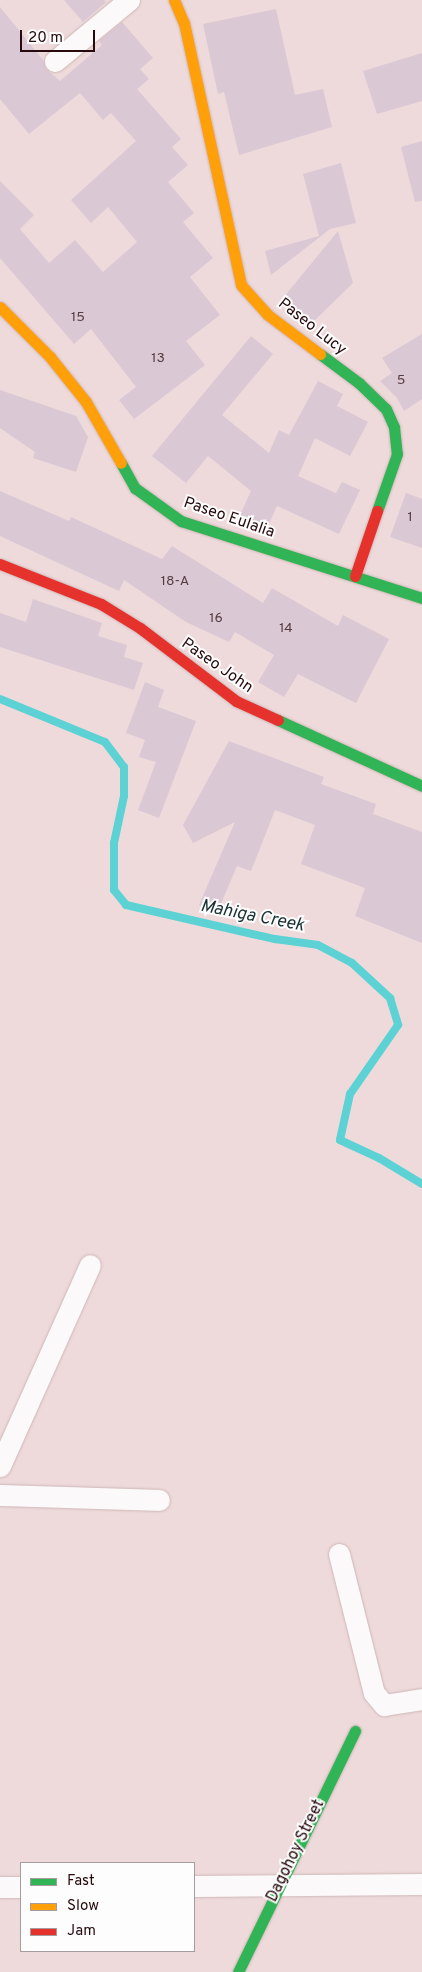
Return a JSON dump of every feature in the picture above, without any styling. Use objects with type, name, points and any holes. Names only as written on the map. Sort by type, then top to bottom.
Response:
[{"type":"street","points":[[55,60],[129,0]]},
{"type":"street","name":"Paseo Lucy","points":[[174,0],[184,23],[242,285],[268,315],[379,402],[394,427],[396,454],[355,576]]},
{"type":"street","name":"Paseo Eulalia","points":[[0,307],[50,357],[86,402],[135,488],[153,503],[182,521],[422,598]]},
{"type":"street","name":"Paseo John","points":[[0,564],[101,604],[140,628],[236,701],[422,786]]},
{"type":"street","points":[[0,1466],[90,1265]]},
{"type":"street","points":[[0,1495],[159,1500]]},
{"type":"street","points":[[339,1554],[374,1693],[384,1705],[422,1700]]},
{"type":"street","name":"Dagohoy Street","points":[[238,1972],[278,1885],[355,1731]]},
{"type":"street","points":[[195,1886],[422,1884]]},
{"type":"street","points":[[0,1887],[20,1887]]},
{"type":"building","points":[[64,0],[104,0],[106,2],[83,22]]},
{"type":"building","points":[[0,7],[43,60],[46,69],[60,81],[102,45],[99,41],[122,22],[153,58],[140,69],[149,79],[137,89],[181,139],[172,147],[188,165],[168,182],[194,213],[183,222],[213,258],[190,277],[220,315],[186,341],[205,365],[134,419],[119,400],[136,387],[91,329],[74,344],[0,258],[0,181],[34,215],[20,229],[49,263],[75,240],[103,272],[137,242],[108,207],[91,223],[71,200],[136,141],[111,113],[103,120],[80,93],[29,134],[0,99]]},
{"type":"building","points":[[276,9],[295,95],[323,89],[332,127],[239,155],[224,92],[218,94],[203,24]]},
{"type":"building","points":[[422,53],[422,101],[377,114],[363,71]]},
{"type":"building","points":[[422,141],[422,201],[415,202],[401,147]]},
{"type":"building","points":[[341,163],[356,223],[330,229],[271,275],[265,251],[319,236],[303,174]]},
{"type":"building","points":[[338,231],[353,283],[311,324],[283,298]]},
{"type":"building","points":[[422,334],[422,399],[404,411],[397,398],[380,381],[392,373],[382,358]]},
{"type":"building","points":[[251,336],[273,354],[222,415],[269,453],[279,430],[289,435],[318,381],[343,394],[337,406],[368,422],[350,456],[315,438],[298,476],[336,493],[342,482],[360,490],[339,534],[277,506],[267,528],[240,515],[251,491],[208,456],[186,483],[152,456]]},
{"type":"building","points":[[0,390],[76,416],[88,437],[76,472],[33,458],[35,452],[0,428]]},
{"type":"building","points":[[0,491],[69,521],[71,517],[162,559],[172,546],[263,603],[272,588],[338,626],[343,615],[389,639],[356,703],[298,674],[284,697],[258,682],[274,655],[235,632],[229,642],[186,622],[124,580],[119,591],[0,536]]},
{"type":"building","points":[[406,493],[422,499],[422,548],[390,537]]},
{"type":"building","points":[[33,599],[102,623],[98,636],[127,645],[124,657],[143,663],[134,690],[0,647],[0,613],[26,622]]},
{"type":"building","points":[[145,682],[164,690],[158,707],[196,721],[159,818],[138,810],[156,762],[139,757],[145,740],[126,733]]},
{"type":"building","points":[[229,741],[324,777],[321,784],[376,804],[373,814],[422,832],[422,943],[355,916],[365,888],[301,864],[315,825],[275,810],[251,871],[237,866],[217,913],[199,905],[235,822],[193,843],[183,825]]},
{"type":"waterway","name":"Mahiga Creek","points":[[0,699],[105,742],[124,767],[124,796],[114,843],[114,890],[126,905],[275,939],[318,945],[352,963],[390,998],[398,1025],[350,1094],[340,1140],[379,1158],[422,1184]]},
{"type":"traffic: fast","points":[[320,354],[359,383],[386,409],[394,427],[397,454],[377,511]]},
{"type":"traffic: fast","points":[[121,463],[135,488],[181,521],[422,598]]},
{"type":"traffic: fast","points":[[278,720],[422,786]]},
{"type":"traffic: fast","points":[[238,1972],[355,1731]]},
{"type":"traffic: slow","points":[[174,0],[184,23],[241,285],[268,315],[320,354]]},
{"type":"traffic: slow","points":[[0,307],[50,357],[86,402],[121,463]]},
{"type":"traffic: jam","points":[[355,576],[377,511]]},
{"type":"traffic: jam","points":[[0,564],[101,604],[140,628],[236,701],[278,720]]}]
